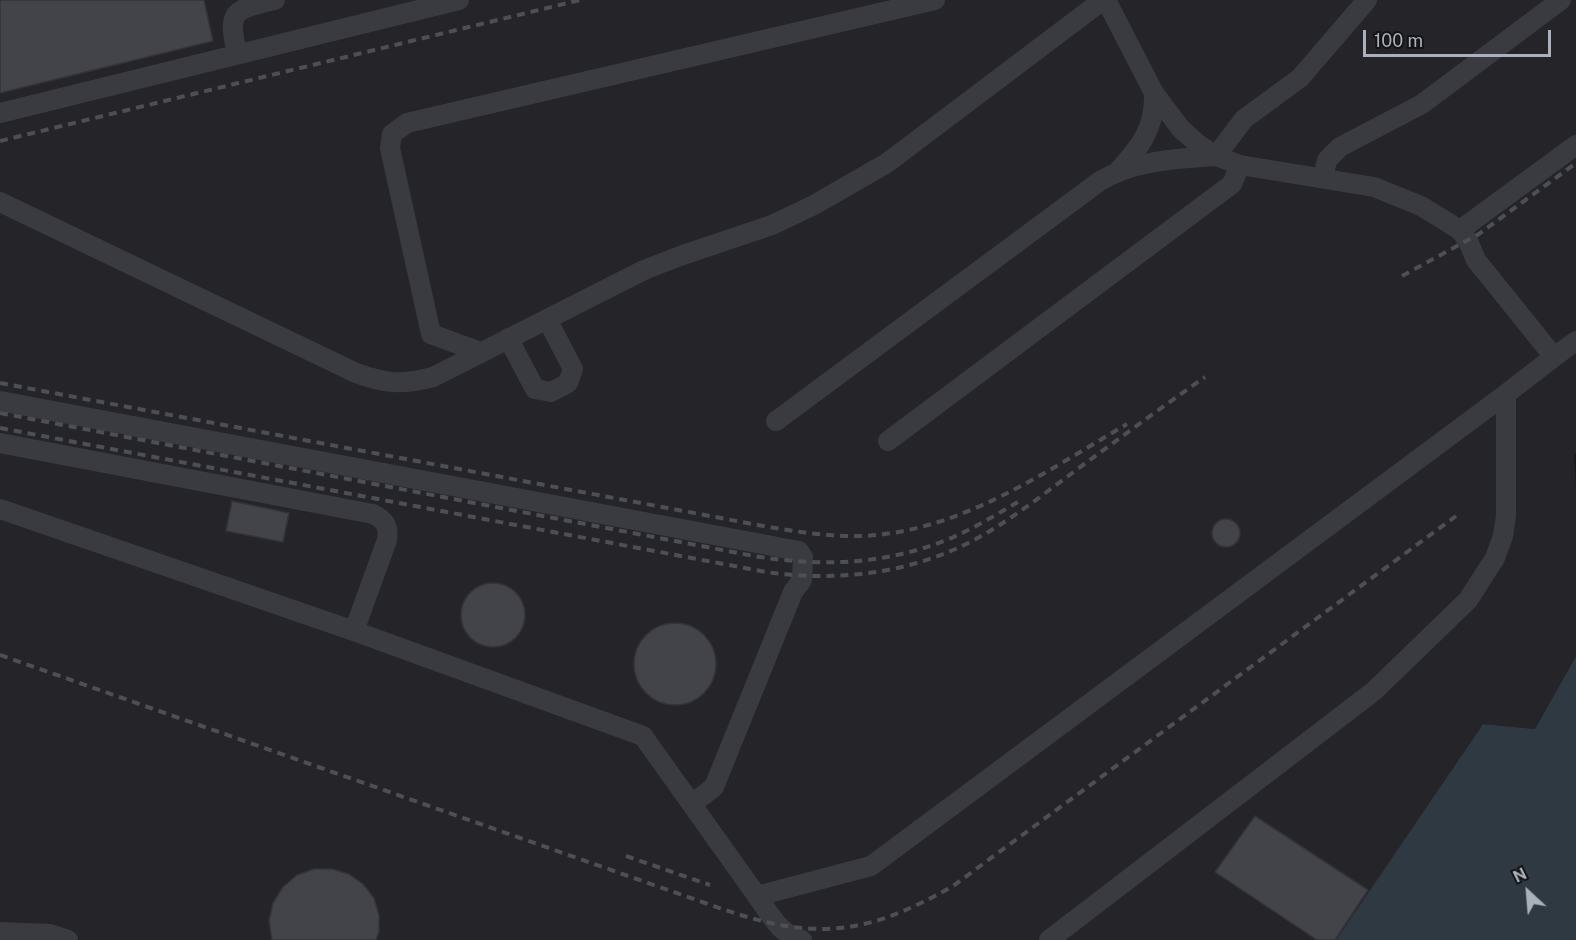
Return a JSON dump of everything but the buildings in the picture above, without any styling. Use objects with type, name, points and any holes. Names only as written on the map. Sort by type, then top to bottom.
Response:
[{"type":"lane","points":[[237,54],[231,24],[236,14],[247,7],[275,0]]},
{"type":"lane","points":[[0,113],[459,0]]},
{"type":"lane","points":[[480,352],[431,334],[390,148],[392,134],[408,123],[935,0]]},
{"type":"lane","points":[[2,204],[356,373],[396,384],[416,382],[434,376],[644,270],[772,225],[823,200],[887,163],[1104,0],[1154,93],[1181,129],[1198,144],[1216,156],[1240,165],[1374,187],[1421,206],[1460,230],[1468,241],[1476,260],[1554,357]]},
{"type":"lane","points":[[776,421],[1100,181],[1119,170],[1161,160],[1216,156],[1244,119],[1300,78],[1367,0]]},
{"type":"lane","points":[[1323,178],[1327,160],[1340,147],[1422,104],[1561,0]]},
{"type":"lane","points":[[1119,170],[1139,148],[1149,128],[1154,109],[1154,93]]},
{"type":"lane","points":[[1460,230],[1576,145]]},
{"type":"lane","points":[[888,441],[1232,184],[1240,165]]},
{"type":"lane","points":[[508,338],[536,389],[551,392],[568,383],[573,369],[547,319]]},
{"type":"lane","points":[[757,896],[871,866],[1576,341]]},
{"type":"lane","points":[[1048,940],[1374,691],[1468,600],[1495,558],[1503,536],[1506,516],[1506,394]]},
{"type":"lane","points":[[0,401],[799,551],[803,557],[802,580],[793,592],[714,787],[692,804]]},
{"type":"lane","points":[[0,443],[373,514],[381,518],[388,531],[387,540],[354,631]]},
{"type":"lane","points":[[0,509],[354,631],[644,736],[782,931],[802,940]]},
{"type":"lane","points":[[0,932],[50,934],[68,940]]},
{"type":"shaded area","points":[[0,0],[1576,0],[1576,453],[1574,455],[1576,656],[1535,729],[1483,724],[1336,940],[0,940]]},
{"type":"shaded area","points":[[1576,656],[1576,940],[1336,940],[1483,724],[1535,729]]},
{"type":"railway","points":[[0,141],[580,0]]},
{"type":"railway","points":[[1402,276],[1479,234],[1576,163]]},
{"type":"railway","points":[[0,428],[766,572],[792,575],[846,575],[899,568],[950,552],[974,540],[1026,507],[1205,377]]},
{"type":"railway","points":[[0,383],[758,525],[836,536],[898,532],[933,524],[967,511],[1033,479],[1127,424]]},
{"type":"railway","points":[[0,413],[754,556],[804,562],[877,559],[925,548],[968,530],[1023,499]]},
{"type":"railway","points":[[0,655],[741,915],[774,924],[832,929],[860,925],[889,917],[920,904],[953,886],[1456,516]]},
{"type":"railway","points":[[626,856],[710,885]]}]
